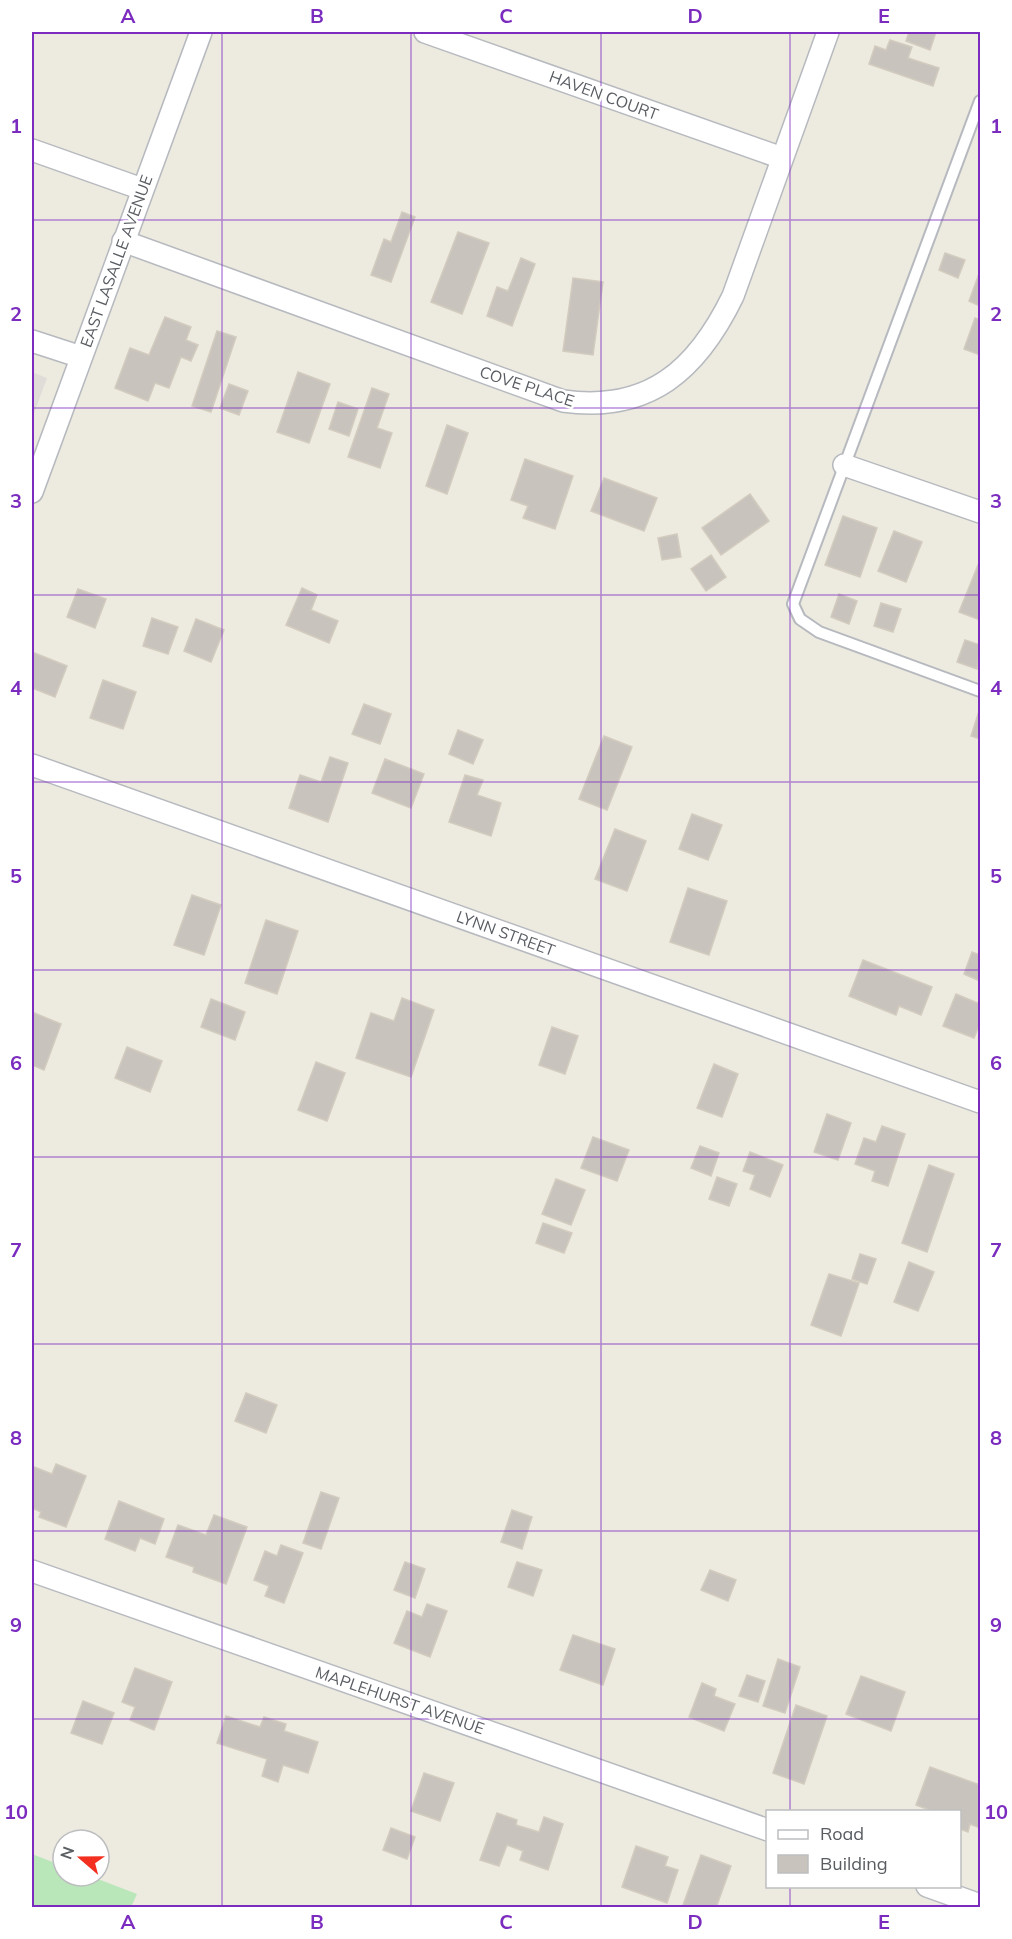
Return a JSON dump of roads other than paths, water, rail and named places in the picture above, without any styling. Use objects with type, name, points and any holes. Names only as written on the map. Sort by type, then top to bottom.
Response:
[{"type":"street","name":"EAST LASALLE AVENUE","points":[[32,492],[201,32]]},
{"type":"street","name":"HAVEN COURT","points":[[425,32],[782,158]]},
{"type":"street","name":"COVE PLACE","points":[[123,241],[563,401],[585,404],[618,401],[650,391],[670,380],[705,345],[733,296],[828,32]]},
{"type":"street","points":[[32,150],[142,189]]},
{"type":"street","points":[[32,341],[81,357]]},
{"type":"street","points":[[844,465],[981,512]]},
{"type":"street","name":"LYNN STREET","points":[[32,765],[981,1102]]},
{"type":"street","name":"MAPLEHURST AVENUE","points":[[32,1571],[766,1829]]},
{"type":"street","points":[[930,1888],[981,1905]]},
{"type":"lane","points":[[981,101],[796,590],[793,604],[800,619],[819,632],[981,691]]}]
